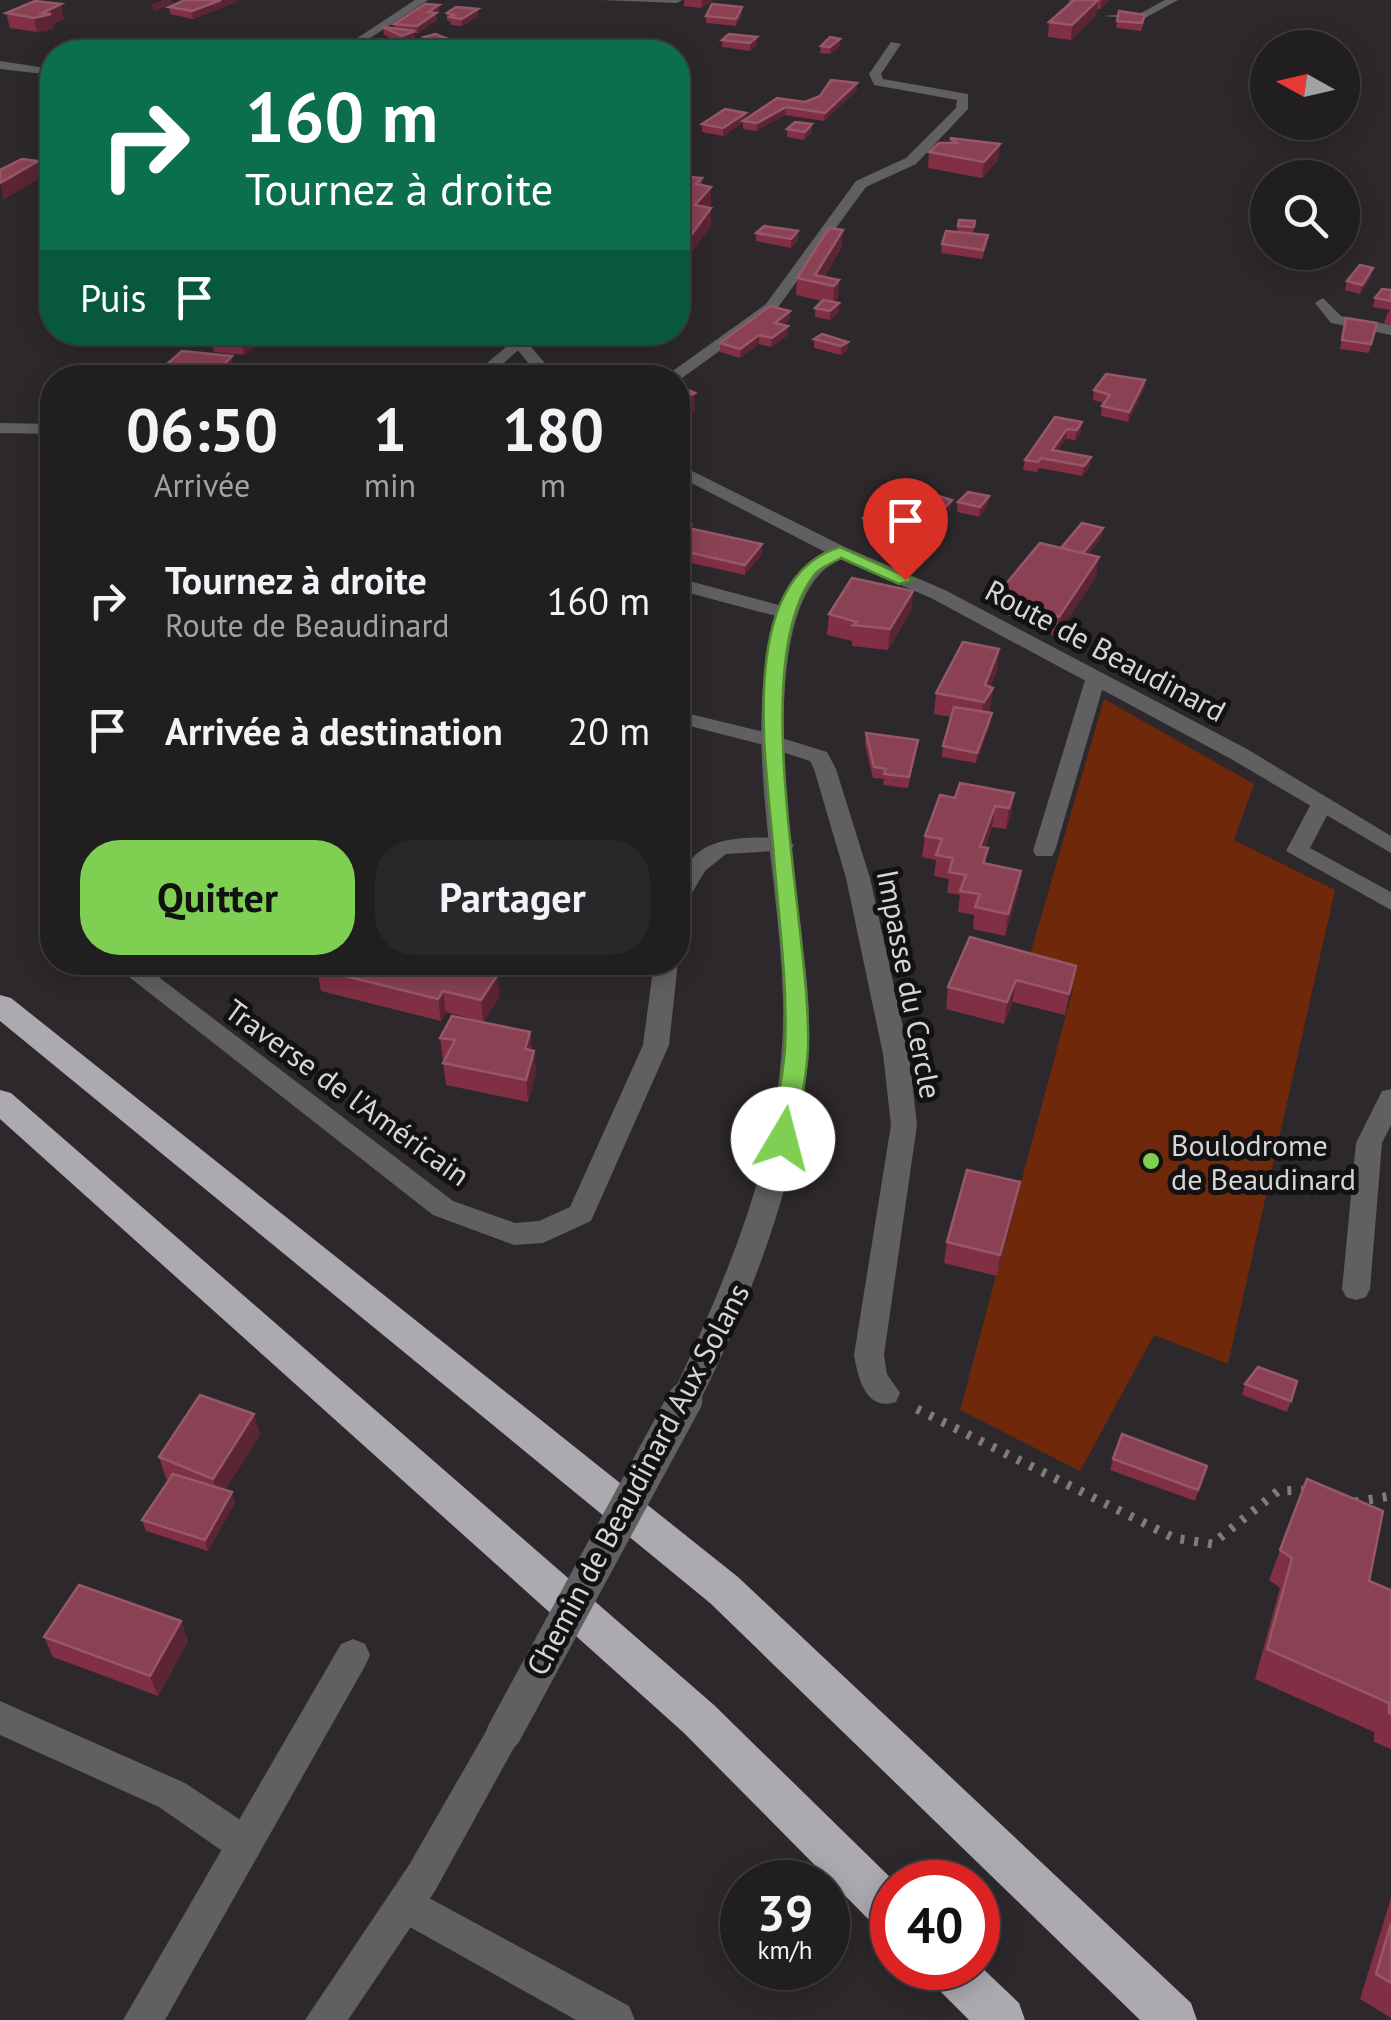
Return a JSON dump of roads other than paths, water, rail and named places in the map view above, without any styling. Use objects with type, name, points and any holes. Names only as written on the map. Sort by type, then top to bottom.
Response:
[{"type":"highway","points":[[0,1006],[724,1590],[1174,2020]]},
{"type":"highway","points":[[0,1102],[699,1719],[870,1889]]},
{"type":"highway","points":[[971,1990],[1002,2020]]},
{"type":"street","points":[[361,40],[423,0]]},
{"type":"street","points":[[606,0],[677,0]]},
{"type":"street","points":[[1119,0],[1106,21],[1143,16],[1173,0]]},
{"type":"street","points":[[688,365],[771,307],[861,184],[910,160],[962,109],[964,97],[878,82],[875,74],[895,44]]},
{"type":"street","points":[[0,65],[40,70]]},
{"type":"street","points":[[1323,303],[1336,320],[1391,330]]},
{"type":"street","points":[[490,365],[508,345]]},
{"type":"street","points":[[520,345],[538,365]]},
{"type":"street","points":[[0,428],[40,428]]},
{"type":"street","name":"Route de Beaudinard","points":[[690,475],[840,552],[938,594],[1239,754],[1391,846]]},
{"type":"street","name":"Chemin de Beaudinard Aux Solans","points":[[326,2020],[405,1904],[504,1732],[685,1400],[748,1267],[783,1139],[796,1048],[772,741],[773,678],[787,613],[808,570],[840,552]]},
{"type":"street","points":[[690,587],[787,613]]},
{"type":"street","points":[[1044,851],[1095,680]]},
{"type":"street","name":"Impasse du Cercle","points":[[690,721],[819,757],[858,878],[896,1054],[904,1125],[869,1355],[873,1378],[885,1393]]},
{"type":"street","points":[[1322,804],[1296,852],[1391,902]]},
{"type":"street","points":[[690,869],[712,851],[735,843],[782,845]]},
{"type":"street","name":"Traverse de l'Américain","points":[[139,975],[444,1208],[514,1234],[543,1232],[581,1214],[656,1045],[664,975]]},
{"type":"street","points":[[1356,1288],[1368,1143],[1391,1098]]},
{"type":"street","points":[[142,2020],[352,1655]]},
{"type":"street","points":[[0,1718],[172,1795],[244,1844]]},
{"type":"street","points":[[405,1904],[615,2020]]},
{"type":"place","name":"Boulodrome de Beaudinard","points":[[1151,1161]]}]
